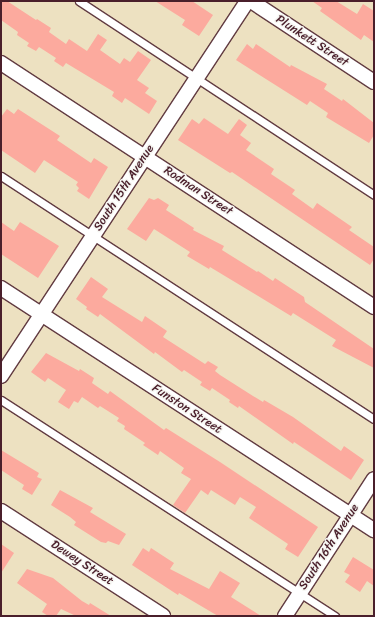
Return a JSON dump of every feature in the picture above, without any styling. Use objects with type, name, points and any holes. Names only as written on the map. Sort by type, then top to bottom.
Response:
[{"type":"street","name":"South 15th Avenue","points":[[1,376],[247,1]]},
{"type":"street","name":"Plunkett Street","points":[[250,1],[374,82]]},
{"type":"street","name":"Rodman Street","points":[[1,63],[374,307]]},
{"type":"street","name":"Funston Street","points":[[1,288],[374,530]]},
{"type":"street","name":"South 16th Avenue","points":[[285,616],[374,479]]},
{"type":"street","name":"Dewey Street","points":[[1,511],[163,616]]},
{"type":"lane","points":[[79,1],[374,194]]},
{"type":"lane","points":[[1,176],[374,419]]},
{"type":"lane","points":[[1,400],[335,616]]},
{"type":"building","points":[[1,1],[7,1],[51,28],[49,32],[66,44],[69,39],[87,51],[98,34],[107,40],[100,50],[120,64],[124,58],[130,62],[138,51],[151,60],[137,80],[149,88],[145,93],[157,101],[149,114],[125,98],[122,103],[112,96],[114,92],[66,63],[63,67],[54,61],[56,58],[39,47],[36,51],[27,46],[29,43],[17,35],[18,32],[1,20]]},
{"type":"building","points":[[155,1],[192,1],[213,15],[199,36],[182,25],[185,20]]},
{"type":"building","points":[[312,1],[336,1],[357,14],[363,4],[374,11],[374,42],[364,35],[361,40],[320,11],[322,8]]},
{"type":"building","points":[[247,44],[253,49],[256,44],[290,67],[291,65],[327,84],[324,89],[342,101],[343,99],[374,123],[374,135],[369,143],[326,117],[328,113],[310,101],[307,105],[236,60]]},
{"type":"building","points":[[7,109],[14,114],[18,109],[60,136],[57,140],[91,163],[94,158],[108,167],[89,199],[77,191],[79,188],[76,185],[78,182],[44,160],[35,173],[1,150],[1,117]]},
{"type":"building","points":[[204,118],[228,134],[239,119],[247,125],[240,135],[251,143],[246,150],[274,169],[271,174],[295,190],[292,194],[313,209],[317,203],[352,227],[349,230],[374,247],[374,259],[370,265],[232,172],[230,173],[178,140],[192,119],[199,124]]},
{"type":"building","points":[[149,198],[154,200],[158,198],[169,205],[166,210],[194,228],[193,230],[224,246],[222,250],[257,272],[258,271],[273,281],[275,278],[304,297],[305,302],[374,349],[374,368],[332,346],[336,340],[293,313],[291,316],[210,267],[209,269],[187,256],[190,252],[154,229],[146,241],[127,229]]},
{"type":"building","points":[[1,222],[14,231],[20,222],[59,246],[38,278],[1,254]]},
{"type":"building","points":[[91,277],[108,289],[102,297],[142,322],[145,316],[167,331],[163,337],[205,364],[208,361],[218,367],[215,371],[220,375],[263,402],[264,400],[293,417],[341,451],[344,446],[364,460],[351,480],[294,442],[293,444],[239,406],[238,408],[229,402],[230,400],[212,388],[210,391],[200,385],[202,382],[184,370],[182,372],[155,352],[154,354],[100,314],[98,317],[86,309],[87,307],[76,299]]},
{"type":"building","points":[[46,353],[79,371],[80,369],[94,378],[92,383],[108,394],[110,391],[164,430],[166,428],[220,462],[318,527],[298,557],[285,549],[288,544],[249,518],[256,507],[240,497],[235,505],[211,490],[208,495],[201,490],[185,513],[173,505],[191,479],[181,473],[184,468],[160,451],[158,455],[143,445],[145,443],[124,429],[125,426],[117,421],[119,418],[100,406],[98,408],[82,397],[78,403],[74,401],[69,409],[58,402],[66,390],[48,378],[45,382],[31,372]]},
{"type":"building","points":[[1,450],[39,473],[37,477],[42,479],[32,495],[22,489],[24,485],[1,470]]},
{"type":"building","points":[[60,490],[93,508],[90,512],[126,534],[119,545],[108,541],[106,543],[101,542],[74,525],[76,522],[51,505]]},
{"type":"building","points":[[1,544],[14,553],[1,573]]},
{"type":"building","points":[[143,548],[149,552],[151,548],[174,563],[170,569],[209,589],[220,571],[240,583],[231,597],[261,616],[218,616],[179,593],[178,595],[132,565]]},
{"type":"building","points":[[353,557],[374,570],[374,586],[367,581],[360,592],[345,582],[350,575],[344,572]]},
{"type":"building","points":[[27,569],[53,578],[82,601],[89,605],[90,603],[111,616],[76,616],[61,609],[56,616],[48,616],[42,612],[47,604],[17,583]]}]
